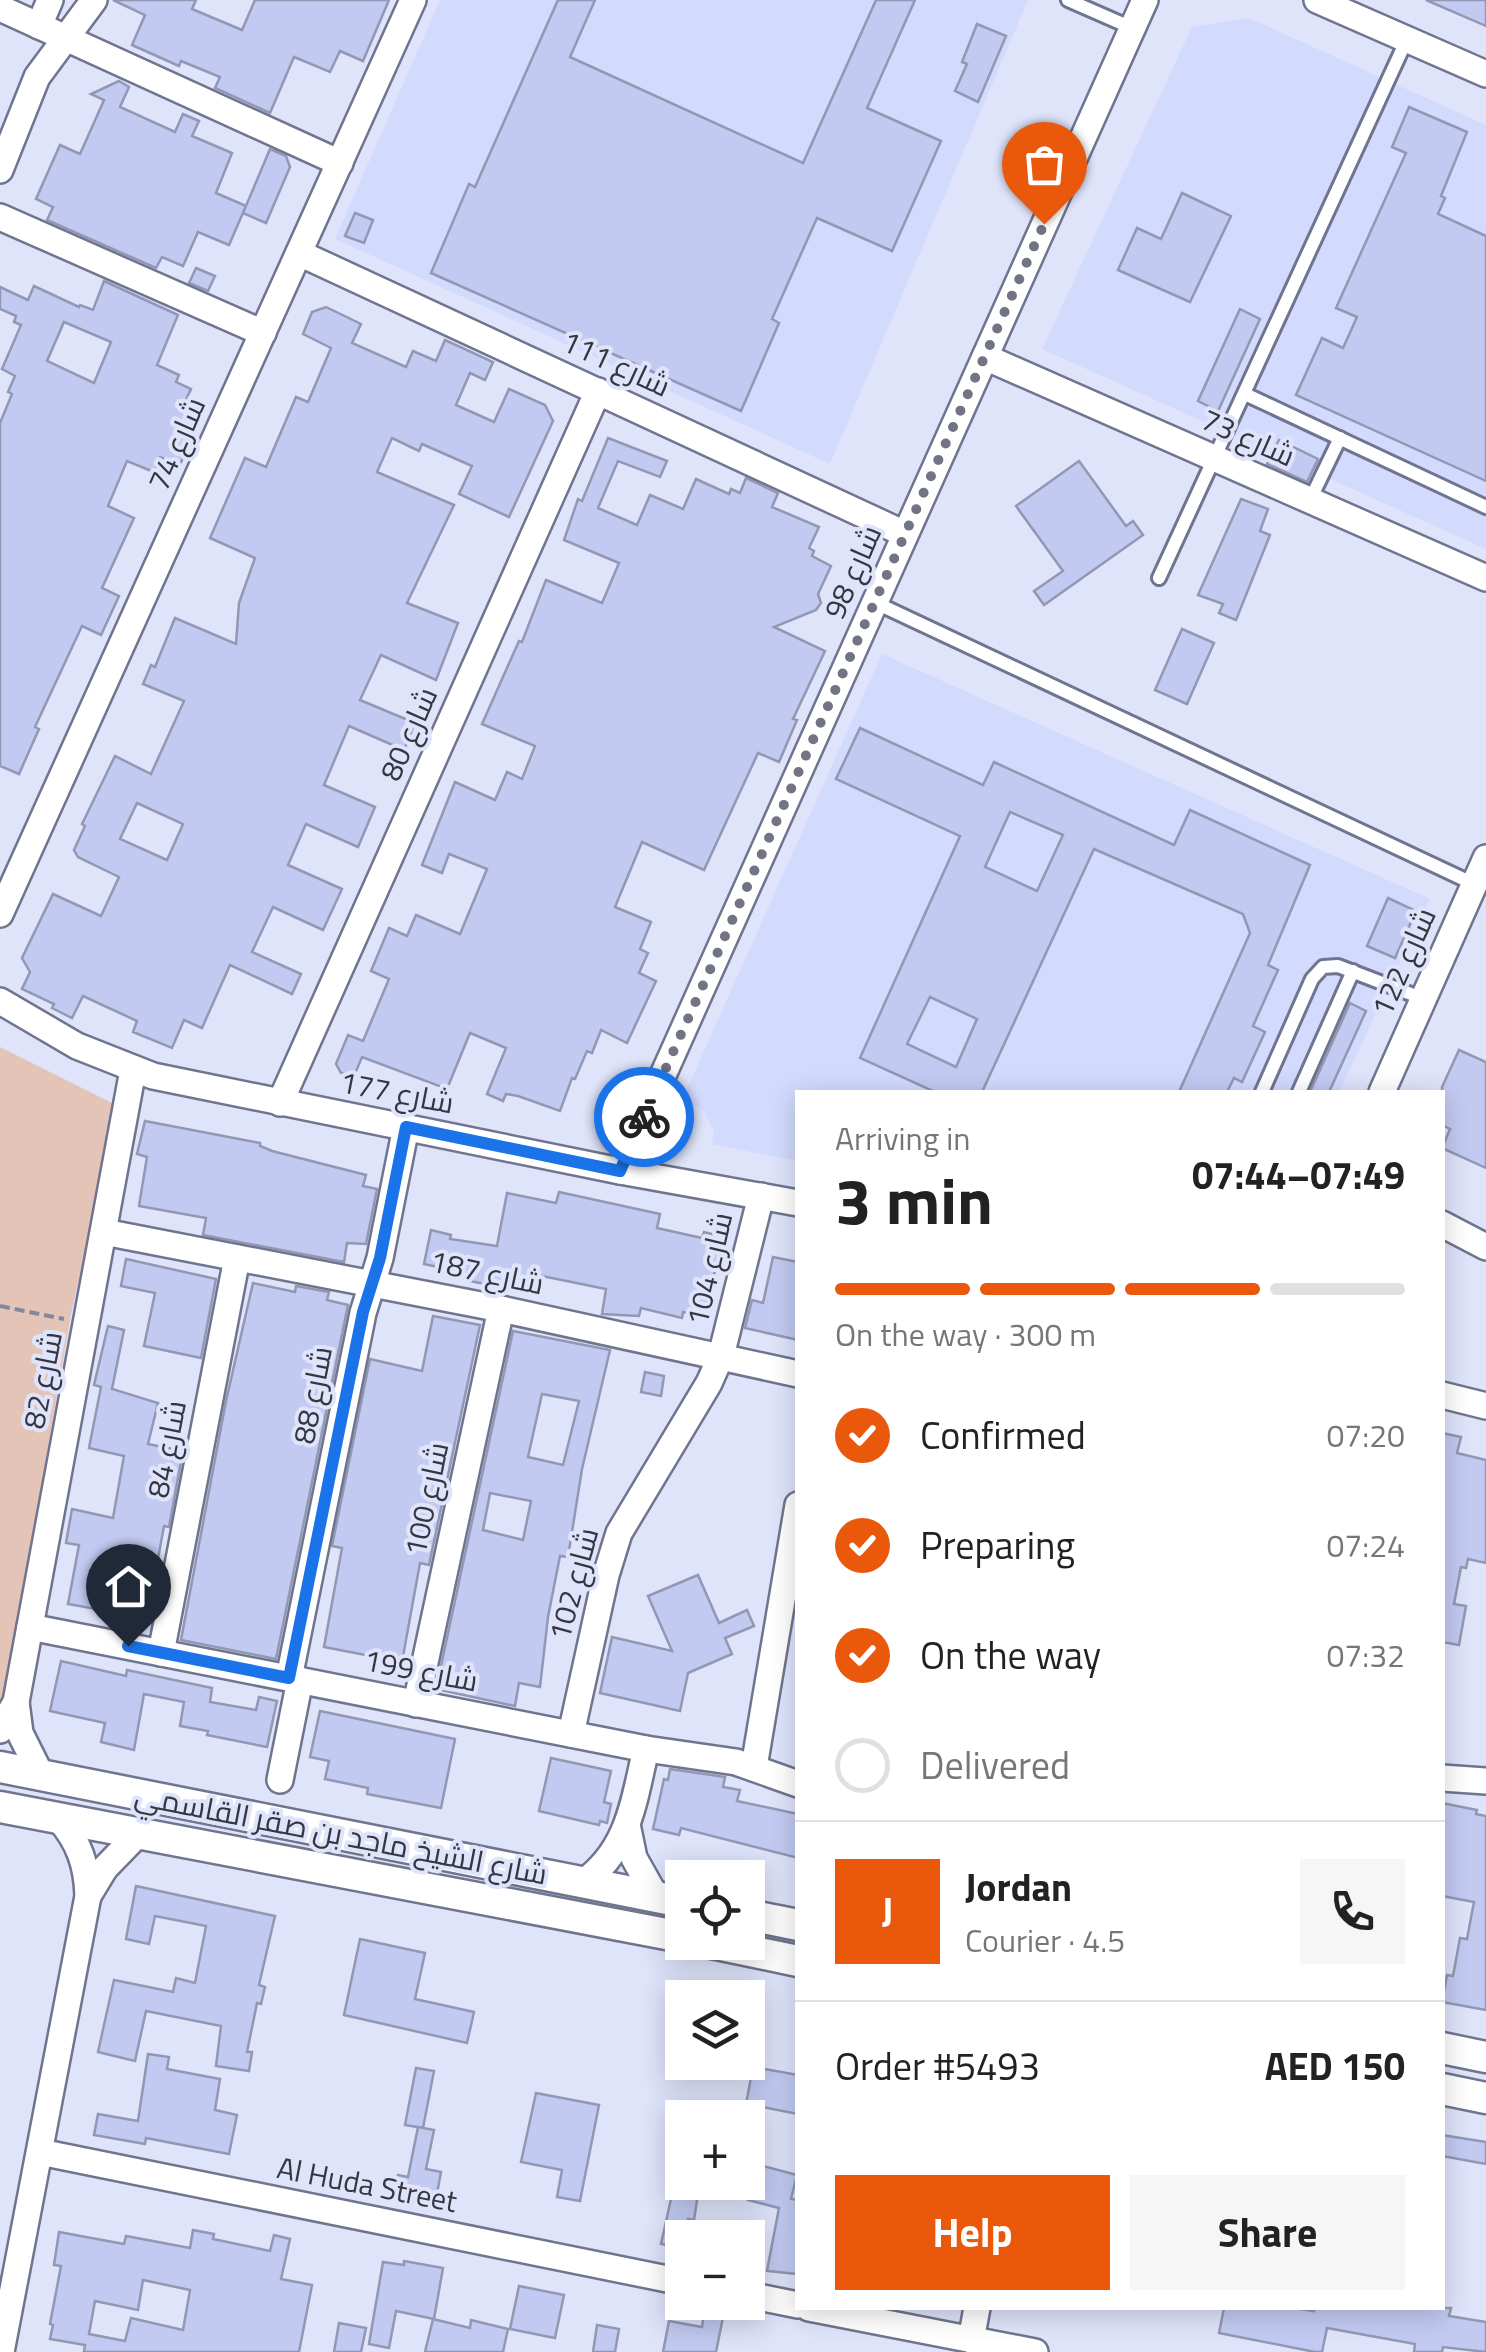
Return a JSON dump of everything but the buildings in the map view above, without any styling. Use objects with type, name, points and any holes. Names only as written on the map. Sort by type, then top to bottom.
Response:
[{"type":"street","points":[[40,26],[50,0]]},
{"type":"street","points":[[0,170],[37,77],[94,0]]},
{"type":"street","name":"شارع 74","points":[[0,914],[413,0]]},
{"type":"street","name":"شارع 98","points":[[620,1171],[1145,0]]},
{"type":"street","points":[[1316,0],[1486,74]]},
{"type":"street","points":[[0,8],[340,163]]},
{"type":"street","points":[[0,216],[263,334]]},
{"type":"street","name":"شارع 111","points":[[300,253],[905,534]]},
{"type":"street","name":"شارع 73","points":[[985,357],[1486,578]]},
{"type":"street","name":"شارع 80","points":[[280,1103],[598,391]]},
{"type":"street","name":"شارع 122","points":[[1383,1090],[1483,865]]},
{"type":"street","name":"شارع 177","points":[[0,1001],[77,1046],[133,1070],[280,1103],[795,1202]]},
{"type":"street","name":"شارع 82","points":[[0,1730],[16,1702],[133,1070]]},
{"type":"street","name":"شارع 88","points":[[280,1780],[363,1312],[373,1284],[406,1127]]},
{"type":"street","name":"شارع 104","points":[[722,1356],[761,1196]]},
{"type":"street","points":[[1445,1226],[1486,1247]]},
{"type":"street","name":"شارع 187","points":[[104,1232],[501,1309],[795,1373]]},
{"type":"street","name":"شارع 84","points":[[160,1652],[238,1258]]},
{"type":"street","name":"شارع 100","points":[[416,1704],[501,1309]]},
{"type":"street","name":"شارع 102","points":[[570,1734],[618,1533],[722,1356]]},
{"type":"street","points":[[1445,1397],[1486,1406]]},
{"type":"street","points":[[754,1767],[795,1523]]},
{"type":"street","name":"شارع 199","points":[[30,1627],[754,1767],[795,1783]]},
{"type":"street","name":"شارع 82","points":[[16,1702],[25,1748],[41,1775]]},
{"type":"street","points":[[582,1883],[604,1865],[628,1829],[646,1748]]},
{"type":"street","name":"شارع الشيخ ماجد بن صقر القاسمي","points":[[0,1767],[665,1898]]},
{"type":"street","points":[[1445,1778],[1486,1781]]},
{"type":"street","name":"شارع الشيخ ماجد بن صقر القاسمي","points":[[0,1807],[665,1935]]},
{"type":"street","points":[[1,2352],[9,2252],[40,2152],[88,1896],[84,1862],[59,1819]]},
{"type":"street","points":[[628,1829],[634,1858],[665,1894]]},
{"type":"street","points":[[88,1896],[105,1868],[138,1834]]},
{"type":"street","points":[[765,1918],[795,1924]]},
{"type":"street","points":[[765,1954],[795,1961]]},
{"type":"street","points":[[1445,2049],[1486,2057]]},
{"type":"street","points":[[1445,2090],[1486,2098]]},
{"type":"street","name":"Al Huda Street","points":[[40,2152],[665,2279]]},
{"type":"street","points":[[765,2298],[795,2304]]},
{"type":"street","points":[[819,2310],[1035,2352]]},
{"type":"street","points":[[971,2340],[977,2310]]},
{"type":"lane","points":[[1068,0],[1132,28]]},
{"type":"lane","points":[[1159,578],[1407,40]]},
{"type":"lane","points":[[1245,394],[1486,507]]},
{"type":"lane","points":[[1310,500],[1340,438]]},
{"type":"lane","points":[[874,602],[1483,865]]},
{"type":"lane","points":[[1263,1090],[1316,972],[1330,965],[1424,998]]},
{"type":"lane","points":[[1300,1090],[1354,971]]},
{"type":"path","points":[[0,1306],[86,1323]]},
{"type":"shaded area","points":[[440,0],[1028,0],[830,464],[335,239]]},
{"type":"shaded area","points":[[1249,18],[1486,125],[1486,549],[1042,349],[1192,27]]},
{"type":"shaded area","points":[[882,654],[1430,899],[1340,1090],[795,1090],[795,1161],[712,1144],[714,1132],[704,1110],[682,1100]]},
{"type":"shaded area","points":[[0,1047],[116,1105],[70,1320],[0,1722]]},
{"type":"way so far","points":[[644,1117],[1044,224]]},
{"type":"route","points":[[128,1646],[289,1678],[363,1312],[380,1258],[406,1127],[620,1171],[644,1117]]}]
